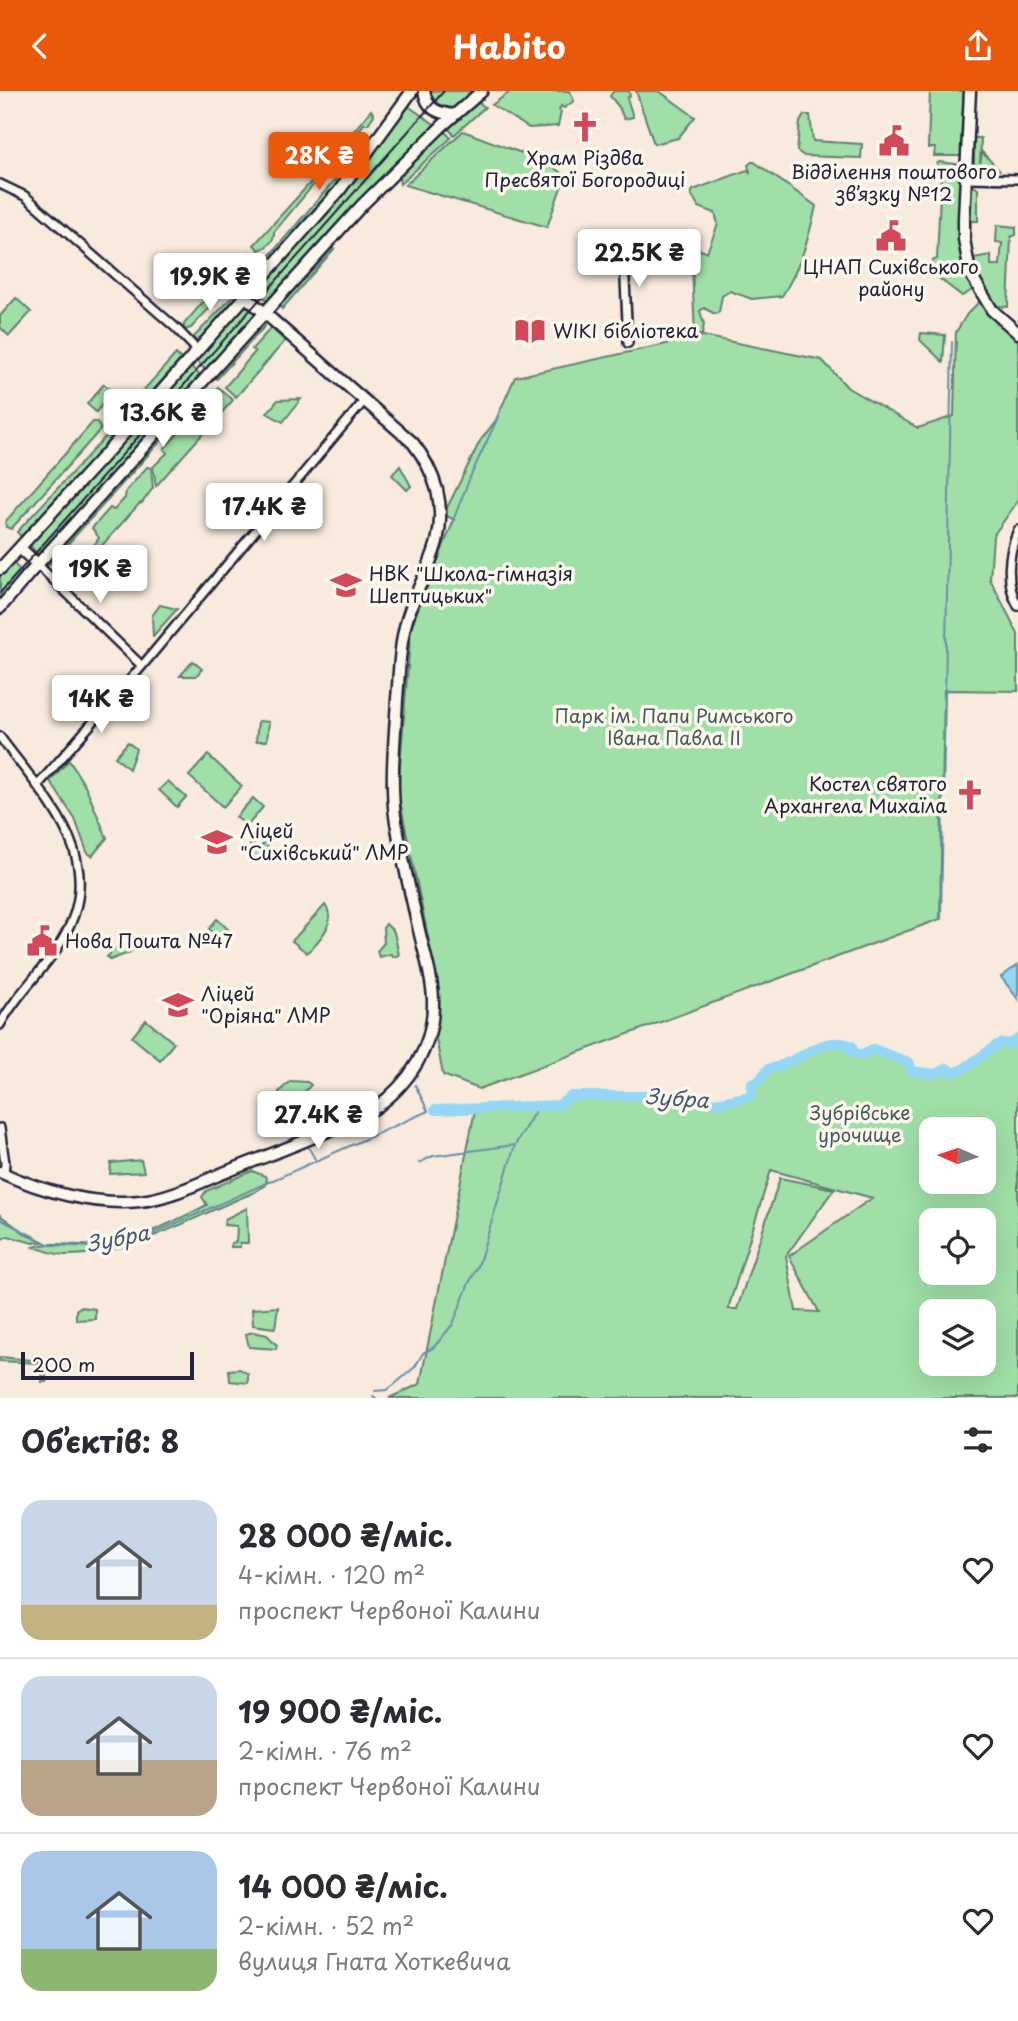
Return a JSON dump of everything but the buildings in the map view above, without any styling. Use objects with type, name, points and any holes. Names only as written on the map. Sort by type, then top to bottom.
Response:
[{"type":"street","points":[[0,569],[339,191],[412,91]]},
{"type":"street","points":[[424,91],[430,107],[439,113],[454,115]]},
{"type":"street","points":[[0,608],[362,205],[482,91]]},
{"type":"street","points":[[970,91],[964,239],[970,273],[992,310],[1018,334]]},
{"type":"street","points":[[966,178],[1018,179]]},
{"type":"street","points":[[0,184],[25,196],[198,349]]},
{"type":"street","points":[[623,237],[628,343]]},
{"type":"street","points":[[0,1128],[5,1163],[2,1173],[33,1185],[91,1198],[141,1201],[164,1196],[266,1156],[374,1109],[390,1098],[410,1075],[425,1049],[432,1017],[432,989],[397,825],[393,781],[404,628],[436,549],[441,523],[440,503],[424,457],[412,443],[246,296]]},
{"type":"street","points":[[38,785],[142,666],[364,401]]},
{"type":"street","points":[[1018,530],[1011,547],[1009,570],[1013,597],[1018,606]]},
{"type":"street","points":[[20,548],[142,666]]},
{"type":"street","points":[[0,737],[65,824],[78,864],[76,904],[70,924],[58,947],[0,1025]]},
{"type":"green space","points":[[427,91],[475,91],[455,107],[444,109],[433,101]]},
{"type":"green space","points":[[511,91],[570,91],[574,101],[564,108],[561,106],[558,126],[529,128],[492,105]]},
{"type":"green space","points":[[614,91],[629,91],[630,96],[627,98],[633,117],[624,119],[610,96]]},
{"type":"green space","points":[[636,91],[659,91],[695,117],[678,138],[654,144]]},
{"type":"green space","points":[[930,91],[965,91],[962,156],[934,156],[935,148],[928,148]]},
{"type":"green space","points":[[479,103],[485,107],[454,135],[448,128]]},
{"type":"green space","points":[[408,106],[437,126],[360,202],[268,301],[256,291],[330,209]]},
{"type":"green space","points":[[371,110],[374,115],[368,124],[364,124],[274,232],[270,244],[259,250],[254,245]]},
{"type":"green space","points":[[804,115],[810,115],[813,141],[862,144],[861,158],[804,156],[797,151],[800,122]]},
{"type":"green space","points":[[383,124],[326,200],[268,264],[265,261]]},
{"type":"green space","points":[[463,131],[548,163],[565,176],[547,227],[405,185]]},
{"type":"green space","points":[[445,132],[451,138],[400,184],[399,176]]},
{"type":"green space","points":[[974,138],[981,138],[980,165],[982,152],[999,170],[974,166]]},
{"type":"green space","points":[[753,161],[816,206],[807,241],[794,275],[782,296],[752,299],[730,291],[722,296],[719,312],[715,314],[704,308],[700,311],[704,324],[702,335],[695,335],[691,244],[668,241],[689,235],[696,240],[700,250],[707,252],[718,224],[715,213],[699,207],[691,194],[693,190],[747,170],[750,172],[748,165]]},
{"type":"green space","points":[[939,162],[963,165],[961,218],[974,289],[962,296],[931,272],[932,261],[937,259],[941,173],[937,170]]},
{"type":"green space","points":[[971,186],[978,188],[978,221],[970,221]]},
{"type":"green space","points":[[997,225],[1016,227],[1016,235],[1011,237],[1008,307],[997,306],[975,271],[973,258],[991,255],[991,265],[1000,265],[1002,243],[996,242]]},
{"type":"green space","points":[[332,247],[334,249],[282,309],[279,306]]},
{"type":"green space","points":[[236,293],[240,296],[197,342],[193,338]]},
{"type":"green space","points":[[209,295],[213,297],[213,304],[191,328],[184,330],[184,324]]},
{"type":"green space","points":[[16,298],[31,312],[9,336],[0,327],[0,316]]},
{"type":"green space","name":"Парк ім. Папи Римського Івана Павла ІІ","points":[[980,301],[1018,335],[1018,501],[993,536],[990,579],[1018,634],[1018,691],[944,690],[940,919],[479,1089],[443,1075],[435,1033],[438,999],[433,961],[398,792],[411,627],[454,520],[444,514],[480,441],[496,420],[515,377],[703,336],[822,360],[848,388],[918,428],[954,416],[956,332],[967,314]]},
{"type":"green space","points":[[247,306],[254,313],[254,318],[207,371],[194,359],[243,307]]},
{"type":"green space","points":[[264,323],[265,326],[217,379],[213,376]]},
{"type":"green space","points":[[271,328],[285,341],[236,397],[225,387],[255,352],[252,349]]},
{"type":"green space","points":[[921,333],[945,335],[943,362],[920,340]]},
{"type":"green space","points":[[176,354],[181,359],[121,427],[116,426],[115,422]]},
{"type":"green space","points":[[189,365],[202,377],[43,554],[38,555],[30,545]]},
{"type":"green space","points":[[104,384],[113,392],[96,412],[87,404]]},
{"type":"green space","points":[[218,387],[233,400],[156,486],[153,467],[167,453],[164,449],[199,415],[198,410]]},
{"type":"green space","points":[[301,399],[283,422],[267,413],[278,400]]},
{"type":"green space","points":[[93,422],[97,422],[101,429],[11,529],[6,527],[5,522]]},
{"type":"green space","points":[[165,432],[167,434],[48,566],[46,564]]},
{"type":"green space","points":[[106,436],[111,437],[113,442],[23,539],[17,532]]},
{"type":"green space","points":[[400,466],[411,486],[407,490],[392,475]]},
{"type":"green space","points":[[147,467],[151,468],[153,488],[99,549],[94,545],[99,538],[92,528],[110,508],[114,510],[125,498],[126,491]]},
{"type":"green space","points":[[12,562],[22,572],[0,600],[0,575]]},
{"type":"green space","points":[[160,605],[177,609],[153,636],[152,616]]},
{"type":"green space","points":[[193,661],[202,669],[196,676],[180,676]]},
{"type":"green space","points":[[258,721],[269,722],[267,741],[256,741]]},
{"type":"green space","points":[[128,742],[136,749],[129,769],[115,757]]},
{"type":"green space","points":[[208,755],[242,786],[223,807],[189,776]]},
{"type":"green space","points":[[69,760],[86,788],[107,838],[92,856],[87,852],[75,819],[50,781]]},
{"type":"green space","points":[[168,781],[186,797],[177,807],[159,790]]},
{"type":"green space","points":[[253,798],[263,807],[247,826],[236,817]]},
{"type":"green space","points":[[267,840],[268,851],[257,862],[251,856],[250,841],[259,849]]},
{"type":"green space","points":[[325,905],[328,925],[307,953],[292,941]]},
{"type":"green space","points":[[217,919],[231,932],[223,942],[209,929]]},
{"type":"green space","points":[[386,924],[394,932],[399,955],[379,957],[377,951],[384,943],[383,928]]},
{"type":"green space","points":[[124,939],[133,949],[110,960],[107,957]]},
{"type":"green space","points":[[146,1020],[174,1043],[160,1060],[132,1037]]},
{"type":"green space","name":"Зубрівське урочище","points":[[1018,1039],[1018,1398],[389,1398],[420,1384],[475,1110],[559,1105],[571,1096],[660,1096],[716,1103],[750,1097],[752,1083],[758,1082],[768,1069],[830,1043],[852,1046],[852,1051],[860,1055],[873,1049],[910,1063],[911,1071],[936,1074],[947,1068],[953,1073],[991,1048]],"holes":[[[771,1170],[872,1198],[789,1256],[819,1312],[796,1311],[786,1256],[834,1189],[780,1178],[737,1309],[728,1309]]]},
{"type":"green space","points":[[290,1081],[307,1082],[311,1085],[300,1097],[279,1095]]},
{"type":"green space","points":[[141,1160],[144,1172],[110,1174],[111,1163]]},
{"type":"green space","points":[[252,1171],[265,1176],[267,1181],[253,1193],[137,1242],[89,1254],[65,1255],[34,1247],[51,1244],[105,1245],[158,1229],[207,1205],[202,1197],[206,1191]]},
{"type":"green space","points":[[247,1208],[248,1243],[231,1247],[231,1243],[236,1242],[237,1226],[224,1225],[225,1219]]},
{"type":"green space","points":[[0,1215],[27,1235],[44,1242],[33,1243],[8,1236],[0,1240]]},
{"type":"green space","points":[[80,1307],[95,1309],[95,1319],[76,1320],[76,1310]]},
{"type":"green space","points":[[278,1307],[275,1328],[253,1325],[252,1309]]},
{"type":"green space","points":[[253,1332],[267,1335],[277,1345],[276,1349],[249,1347],[246,1334]]},
{"type":"green space","points":[[0,1357],[42,1361],[46,1368],[46,1382],[42,1382],[43,1368],[39,1363],[0,1361]]},
{"type":"green space","points":[[240,1369],[248,1374],[248,1383],[230,1381],[229,1370]]},
{"type":"water","points":[[1018,965],[1018,999],[1001,977]]},
{"type":"waterway","points":[[944,746],[952,342]]},
{"type":"waterway","points":[[452,523],[499,415]]},
{"type":"waterway","points":[[941,919],[944,749]]},
{"type":"waterway","name":"Зубра","points":[[1002,1043],[1010,1044],[1018,1039]]},
{"type":"waterway","name":"Зубра","points":[[435,1110],[559,1105],[571,1096],[660,1096],[716,1103],[751,1096],[752,1083],[758,1082],[768,1069],[830,1043],[852,1046],[851,1051],[861,1055],[873,1049],[910,1063],[911,1071],[936,1074],[947,1068],[953,1073],[963,1069],[997,1045]]},
{"type":"waterway","name":"Зубра","points":[[0,1219],[50,1245],[95,1247],[143,1238],[428,1111],[415,1085]]},
{"type":"waterway","points":[[375,1391],[387,1390],[415,1367],[423,1353],[434,1347],[453,1324],[478,1266],[515,1145],[538,1106]]},
{"type":"waterway","points":[[419,1163],[433,1156],[514,1145]]},
{"type":"waterway","points":[[309,1148],[315,1159]]},
{"type":"tram line","points":[[0,593],[444,91]]},
{"type":"place","name":"Храм Різдва Пресвятої Богородиці","points":[[585,127]]},
{"type":"place","name":"Відділення поштового зв’язку №12","points":[[894,141]]},
{"type":"place","name":"ЦНАП Сихівського району","points":[[891,236]]},
{"type":"place","name":"WIKI бібліотека","points":[[530,331]]},
{"type":"place","name":"НВК \"Школа-гімназія Шептицьких\"","points":[[346,585]]},
{"type":"place","name":"Костел святого Архангела Михаїла","points":[[970,795]]},
{"type":"place","name":"Ліцей \"Сихівський\" ЛМР","points":[[217,842]]},
{"type":"place","name":"Нова Пошта №47","points":[[42,941]]},
{"type":"place","name":"Ліцей \"Оріяна\" ЛМР","points":[[178,1005]]}]
